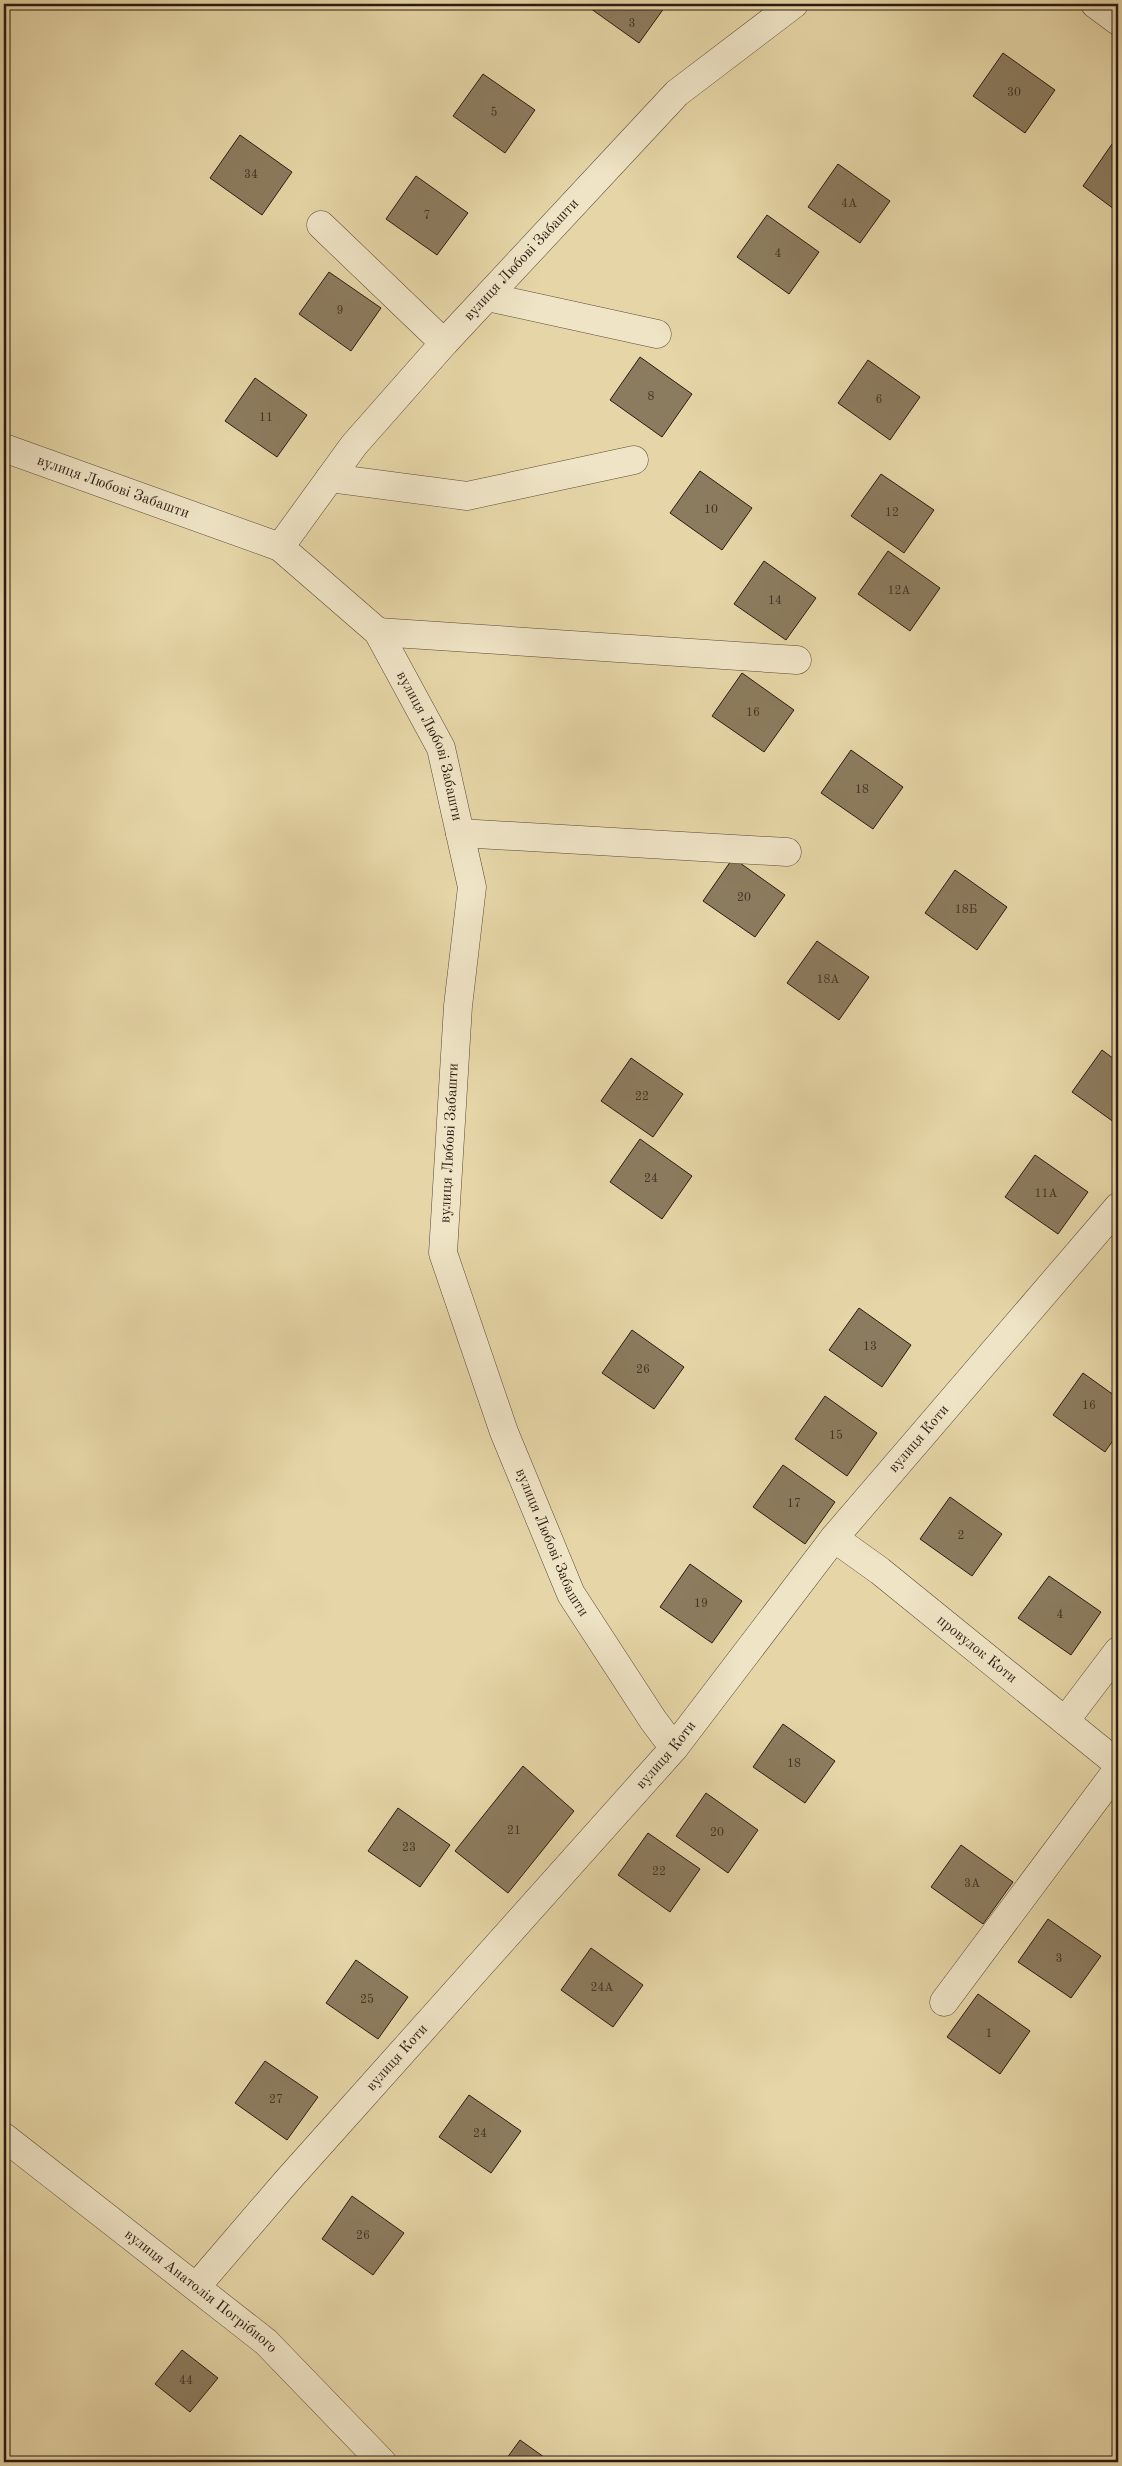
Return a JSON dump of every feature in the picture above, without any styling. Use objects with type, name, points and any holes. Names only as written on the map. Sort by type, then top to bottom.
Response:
[{"type":"street","name":"вулиця Любові Забашти","points":[[280,548],[354,445],[444,343],[677,93],[794,4]]},
{"type":"street","points":[[1095,4],[1118,21]]},
{"type":"street","points":[[321,225],[444,343]]},
{"type":"street","points":[[488,297],[657,334]]},
{"type":"street","name":"вулиця Любові Забашти","points":[[4,448],[280,548],[378,632],[441,748],[472,887],[458,1006],[444,1254],[504,1432],[571,1594],[653,1720],[674,1748]]},
{"type":"street","points":[[330,478],[467,496],[634,460]]},
{"type":"street","points":[[378,632],[797,660]]},
{"type":"street","points":[[460,833],[787,852]]},
{"type":"street","name":"вулиця Коти","points":[[196,2287],[293,2174],[674,1748],[834,1538],[1118,1207]]},
{"type":"street","name":"провулок Коти","points":[[834,1538],[880,1571],[1118,1764]]},
{"type":"street","points":[[1066,1721],[1118,1651]]},
{"type":"street","points":[[944,2002],[1118,1769]]},
{"type":"street","name":"вулиця Анатолія Погрібного","points":[[4,2137],[266,2342],[382,2462]]},
{"type":"building","points":[[588,4],[667,4],[639,43],[587,6]]},
{"type":"building","points":[[1003,53],[1055,90],[1025,133],[973,96]]},
{"type":"building","points":[[483,74],[535,110],[505,153],[453,116]]},
{"type":"building","points":[[240,135],[292,172],[262,215],[210,178]]},
{"type":"building","points":[[1112,144],[1118,148],[1118,212],[1083,186]]},
{"type":"building","points":[[838,164],[890,201],[860,243],[808,207]]},
{"type":"building","points":[[416,176],[468,213],[437,255],[386,219]]},
{"type":"building","points":[[767,215],[819,252],[789,294],[737,257]]},
{"type":"building","points":[[329,272],[381,308],[351,351],[299,314]]},
{"type":"building","points":[[640,357],[692,394],[662,437],[610,400]]},
{"type":"building","points":[[868,360],[920,397],[890,440],[838,403]]},
{"type":"building","points":[[255,378],[307,415],[277,457],[225,421]]},
{"type":"building","points":[[700,471],[752,508],[722,550],[670,513]]},
{"type":"building","points":[[881,474],[934,510],[904,553],[851,516]]},
{"type":"building","points":[[888,551],[940,588],[910,631],[858,594]]},
{"type":"building","points":[[764,561],[816,598],[786,640],[734,604]]},
{"type":"building","points":[[742,673],[794,710],[764,752],[712,716]]},
{"type":"building","points":[[851,750],[903,787],[873,829],[821,793]]},
{"type":"building","points":[[733,858],[785,895],[755,937],[703,901]]},
{"type":"building","points":[[955,870],[1007,907],[977,950],[925,913]]},
{"type":"building","points":[[817,941],[869,977],[839,1020],[787,983]]},
{"type":"building","points":[[1102,1050],[1118,1062],[1118,1125],[1072,1092]]},
{"type":"building","points":[[631,1058],[683,1094],[653,1137],[601,1101]]},
{"type":"building","points":[[640,1139],[692,1176],[662,1219],[610,1182]]},
{"type":"building","points":[[1035,1155],[1088,1192],[1058,1234],[1005,1197]]},
{"type":"building","points":[[859,1308],[911,1345],[882,1387],[829,1350]]},
{"type":"building","points":[[632,1330],[684,1367],[654,1409],[602,1373]]},
{"type":"building","points":[[1083,1373],[1118,1398],[1118,1433],[1105,1452],[1053,1415]]},
{"type":"building","points":[[825,1396],[877,1433],[847,1476],[795,1439]]},
{"type":"building","points":[[783,1465],[835,1502],[805,1544],[753,1507]]},
{"type":"building","points":[[950,1497],[1002,1534],[972,1576],[920,1539]]},
{"type":"building","points":[[690,1564],[742,1601],[712,1643],[660,1607]]},
{"type":"building","points":[[1049,1576],[1101,1612],[1071,1655],[1018,1618]]},
{"type":"building","points":[[783,1724],[835,1761],[805,1803],[753,1767]]},
{"type":"building","points":[[523,1766],[574,1811],[508,1893],[455,1851]]},
{"type":"building","points":[[706,1793],[758,1830],[728,1873],[676,1836]]},
{"type":"building","points":[[398,1808],[450,1845],[420,1887],[368,1851]]},
{"type":"building","points":[[648,1833],[700,1869],[670,1912],[618,1875]]},
{"type":"building","points":[[961,1845],[1013,1882],[983,1924],[931,1887]]},
{"type":"building","points":[[1048,1919],[1101,1956],[1071,1998],[1018,1962]]},
{"type":"building","points":[[591,1948],[643,1985],[613,2027],[561,1990]]},
{"type":"building","points":[[356,1960],[408,1997],[378,2039],[326,2003]]},
{"type":"building","points":[[978,1994],[1030,2031],[1000,2074],[947,2037]]},
{"type":"building","points":[[265,2061],[318,2097],[287,2140],[235,2103]]},
{"type":"building","points":[[469,2095],[521,2131],[491,2173],[439,2137]]},
{"type":"building","points":[[352,2196],[404,2233],[373,2275],[322,2239]]},
{"type":"building","points":[[182,2350],[218,2378],[190,2412],[155,2384]]},
{"type":"building","points":[[520,2440],[551,2462],[504,2462]]}]
